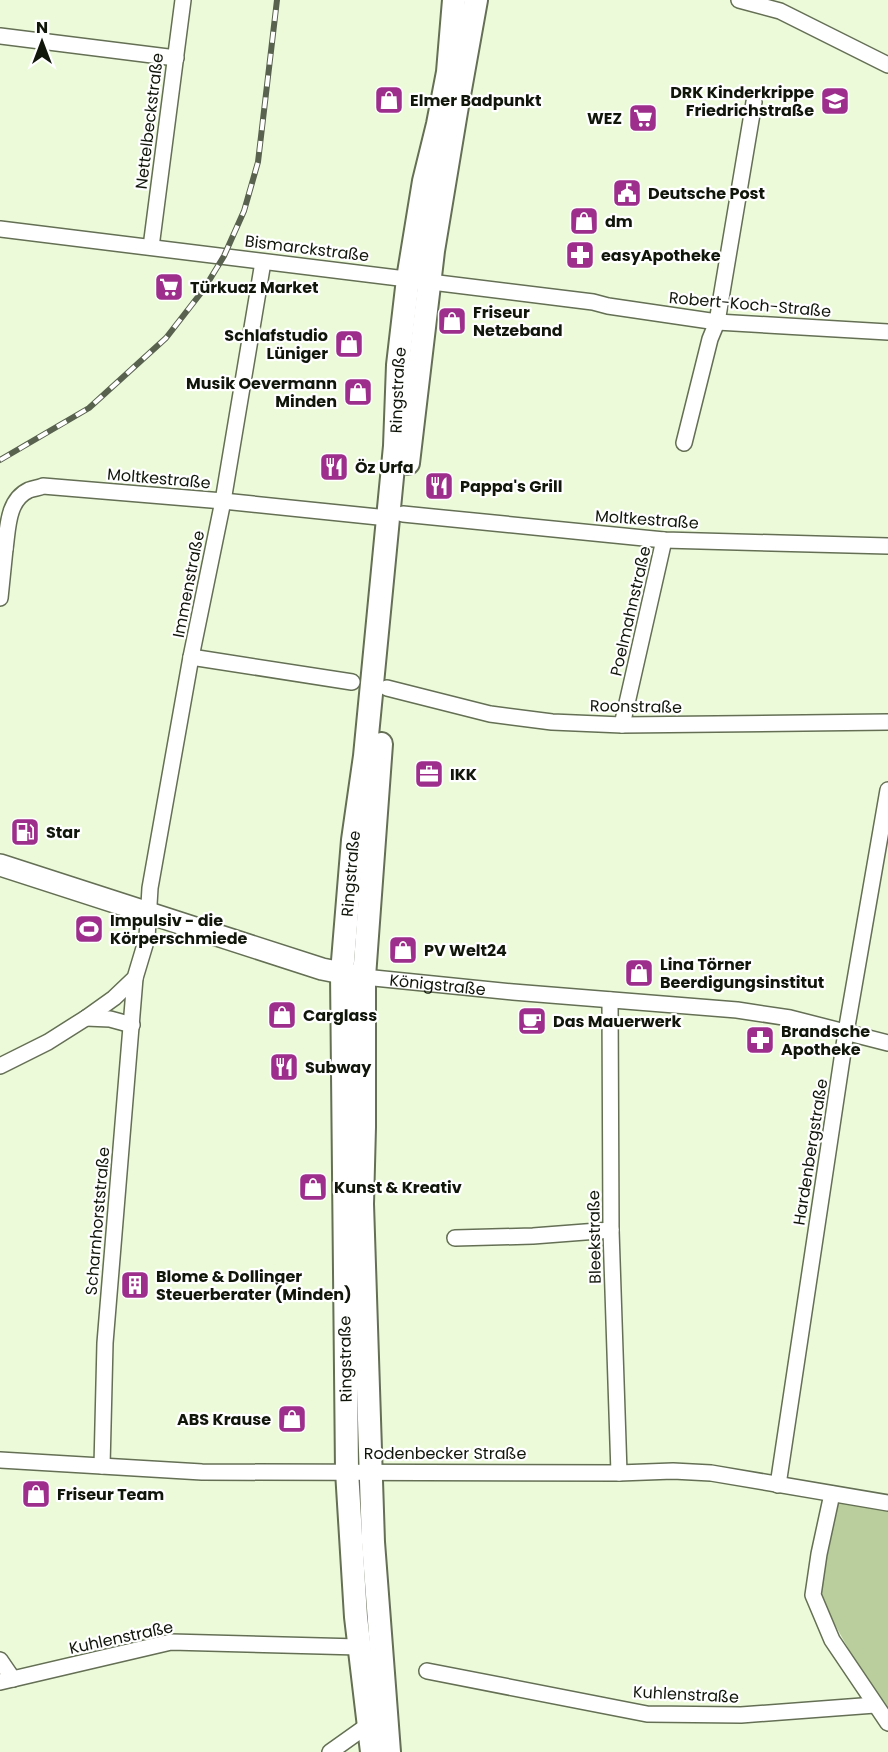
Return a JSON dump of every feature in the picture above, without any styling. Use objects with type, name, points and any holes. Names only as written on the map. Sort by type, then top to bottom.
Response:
[{"type":"main road","name":"Ringstraße","points":[[372,1752],[358,1647],[353,1579],[358,1471],[364,1127],[353,975],[352,851],[396,516],[418,280],[424,181],[448,72],[454,0]]},
{"type":"main road","name":"Ringstraße","points":[[418,280],[456,112],[476,0]]},
{"type":"main road","name":"Ringstraße","points":[[353,975],[376,824],[387,688],[396,516]]},
{"type":"main road","name":"Königstraße","points":[[0,866],[322,969],[353,975]]},
{"type":"main road","name":"Ringstraße","points":[[358,1471],[376,1594],[389,1752]]},
{"type":"street","name":"Nettelbeckstraße","points":[[151,247],[183,0]]},
{"type":"street","points":[[739,0],[782,6],[888,65]]},
{"type":"street","points":[[0,36],[176,58]]},
{"type":"street","points":[[684,443],[710,339],[717,322],[754,102]]},
{"type":"street","name":"Bismarckstraße","points":[[0,229],[593,302],[608,306]]},
{"type":"street","name":"Immenstraße","points":[[135,978],[147,938],[150,888],[191,657],[223,501],[263,262]]},
{"type":"street","name":"Robert-Koch-Straße","points":[[608,306],[717,322],[888,332]]},
{"type":"street","name":"Moltkestraße","points":[[0,598],[2,548],[10,513],[16,501],[28,490],[44,486],[664,540],[888,546]]},
{"type":"street","name":"Poelmahnstraße","points":[[622,725],[664,540]]},
{"type":"street","points":[[191,657],[352,682]]},
{"type":"street","name":"Roonstraße","points":[[387,688],[490,714],[552,722],[622,725],[888,722]]},
{"type":"street","name":"Hardenbergstraße","points":[[778,1485],[846,1032],[888,790]]},
{"type":"street","name":"Königstraße","points":[[353,975],[758,1013],[790,1018],[888,1043]]},
{"type":"street","points":[[0,1066],[48,1042],[86,1018],[114,998],[135,978]]},
{"type":"street","name":"Scharnhorststraße","points":[[102,1466],[105,1343],[135,978]]},
{"type":"street","name":"Bleekstraße","points":[[610,1000],[611,1230],[619,1473]]},
{"type":"street","points":[[86,1018],[110,1019],[132,1025]]},
{"type":"street","points":[[455,1238],[532,1236],[611,1230]]},
{"type":"street","name":"Rodenbecker Straße","points":[[0,1460],[202,1472],[619,1473],[672,1471],[711,1473],[888,1503]]},
{"type":"street","points":[[832,1494],[813,1595],[832,1640],[888,1723]]},
{"type":"street","name":"Kuhlenstraße","points":[[6,1681],[171,1642],[358,1647]]},
{"type":"street","points":[[0,1660],[6,1681]]},
{"type":"street","name":"Kuhlenstraße","points":[[428,1671],[647,1714],[741,1715],[875,1705]]},
{"type":"street","points":[[330,1752],[368,1725]]},
{"type":"green space","points":[[839,1501],[888,1507],[888,1720],[819,1596]]},
{"type":"railway","points":[[0,460],[89,408],[166,338],[204,289],[224,256],[244,211],[258,162],[277,0]]},
{"type":"place","name":"Elmer Badpunkt","points":[[389,100]]},
{"type":"place","name":"DRK Kinderkrippe Friedrichstraße","points":[[835,101]]},
{"type":"place","name":"WEZ","points":[[643,118]]},
{"type":"place","name":"Deutsche Post","points":[[627,193]]},
{"type":"place","name":"dm","points":[[584,221]]},
{"type":"place","name":"easyApotheke","points":[[580,255]]},
{"type":"place","name":"Türkuaz Market","points":[[169,287]]},
{"type":"place","name":"Friseur Netzeband","points":[[452,321]]},
{"type":"place","name":"Schlafstudio Lüniger","points":[[349,344]]},
{"type":"place","name":"Musik Oevermann Minden","points":[[358,392]]},
{"type":"place","name":"Öz Urfa","points":[[334,467]]},
{"type":"place","name":"Pappa's Grill","points":[[439,486]]},
{"type":"place","name":"IKK","points":[[429,774]]},
{"type":"place","name":"Star","points":[[25,832]]},
{"type":"place","name":"Impulsiv - die Körperschmiede","points":[[89,929]]},
{"type":"place","name":"PV Welt24","points":[[403,950]]},
{"type":"place","name":"Lina Törner Beerdigungsinstitut","points":[[639,973]]},
{"type":"place","name":"Carglass","points":[[282,1015]]},
{"type":"place","name":"Das Mauerwerk","points":[[532,1021]]},
{"type":"place","name":"Brandsche Apotheke","points":[[760,1040]]},
{"type":"place","name":"Subway","points":[[284,1067]]},
{"type":"place","name":"Kunst & Kreativ","points":[[313,1187]]},
{"type":"place","name":"Blome & Dollinger Steuerberater (Minden)","points":[[135,1285]]},
{"type":"place","name":"ABS Krause","points":[[292,1419]]},
{"type":"place","name":"Friseur Team","points":[[36,1494]]}]
